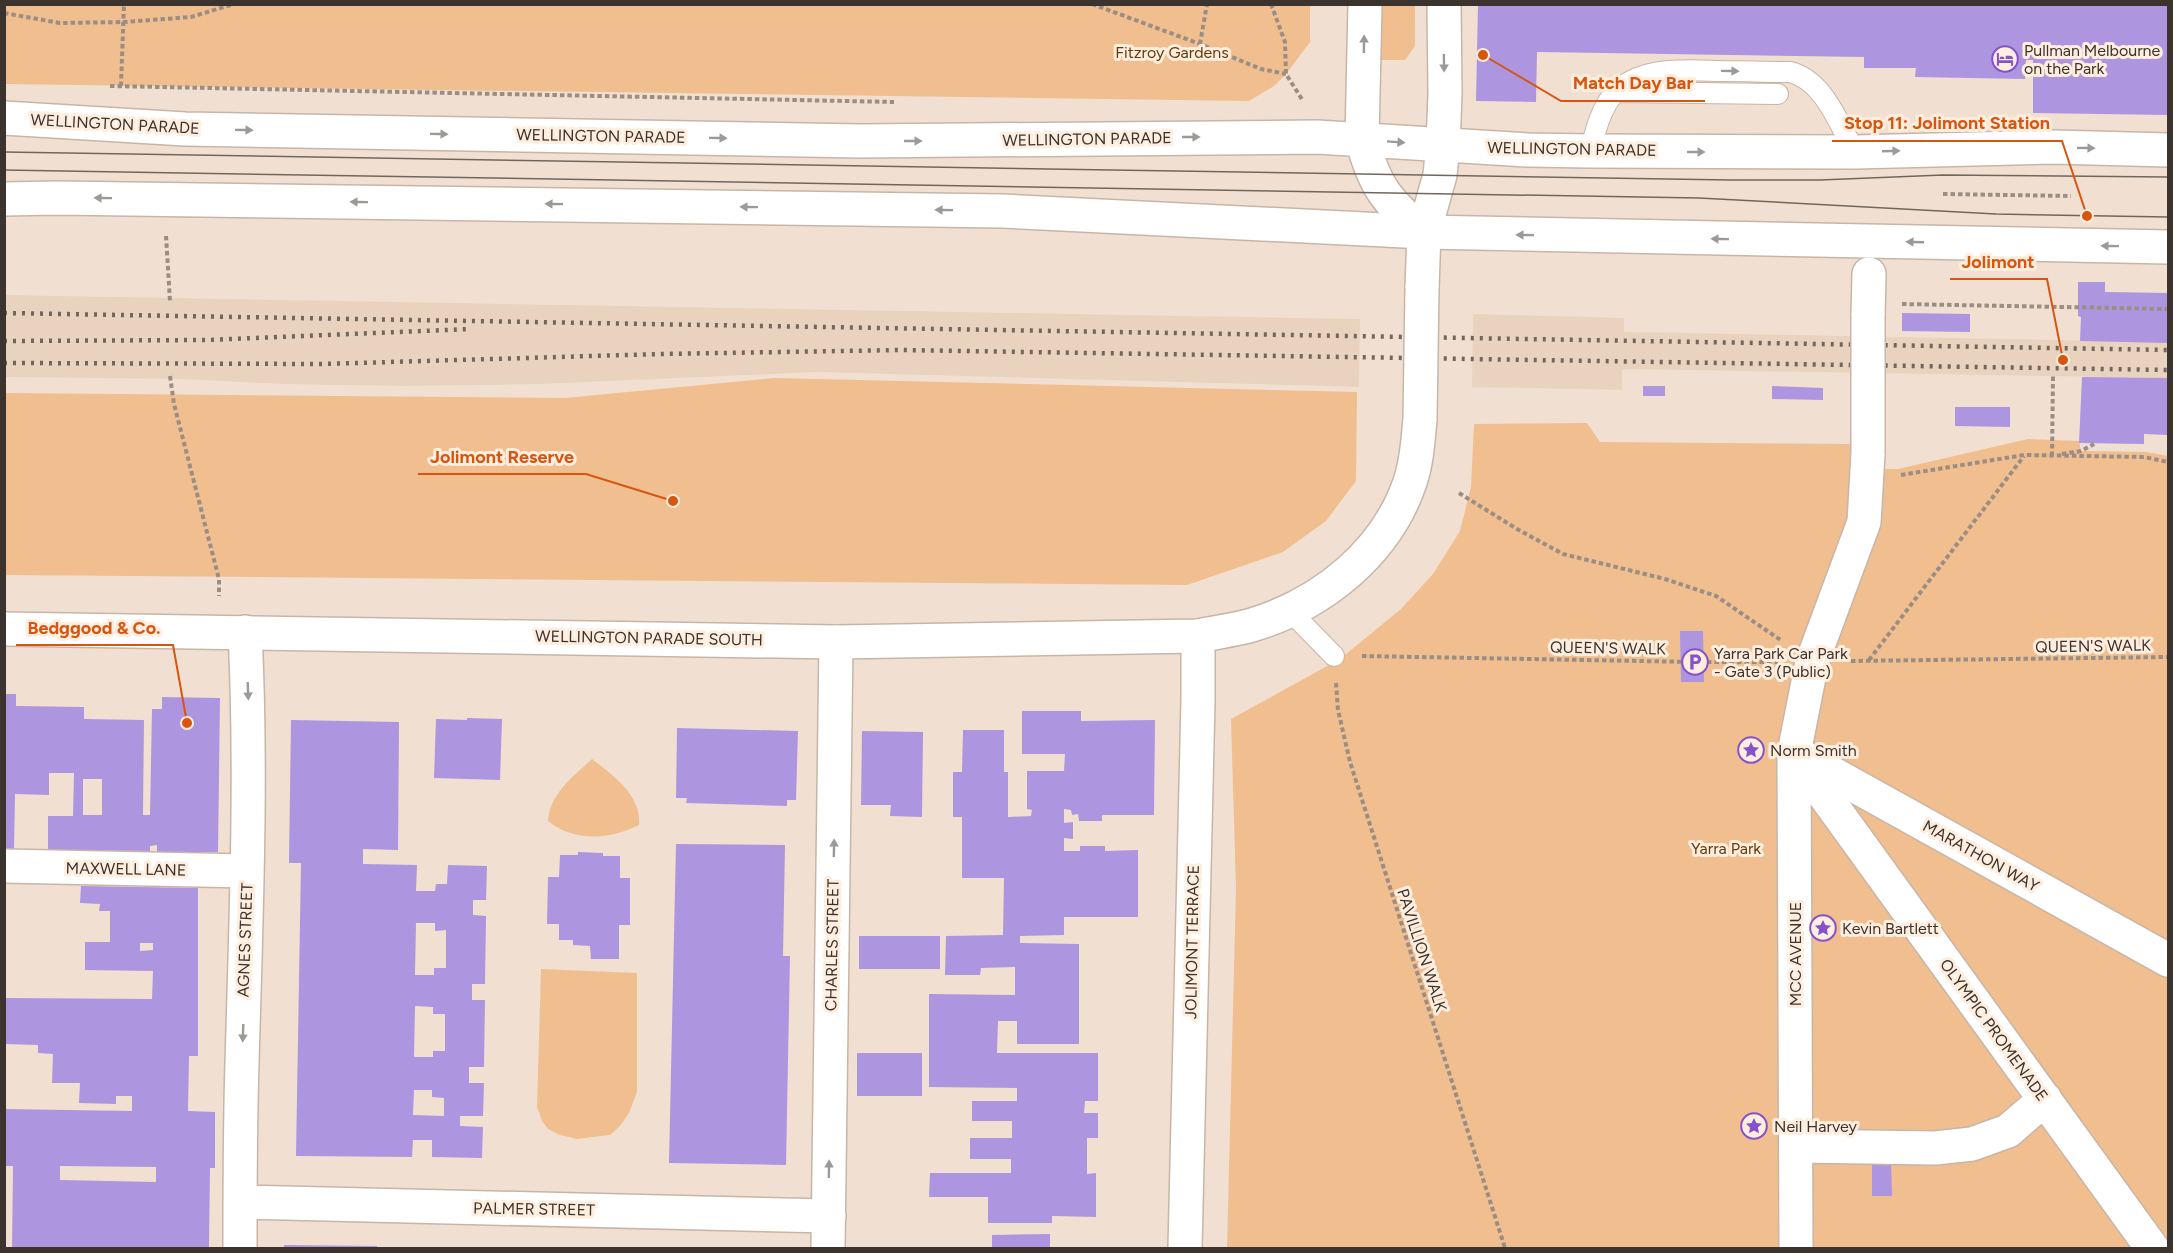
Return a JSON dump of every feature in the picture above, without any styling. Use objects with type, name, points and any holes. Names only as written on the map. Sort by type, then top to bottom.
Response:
[{"type":"street","points":[[1365,4],[1362,139],[1370,167],[1383,192],[1400,214],[1424,232]]},
{"type":"street","name":"WELLINGTON PARADE SOUTH","points":[[4,629],[837,642],[1198,636],[1252,625],[1290,611],[1338,582],[1356,565],[1380,539],[1411,482],[1420,419],[1424,232],[1440,175],[1443,145],[1444,4]]},
{"type":"street","name":"WELLINGTON PARADE","points":[[4,118],[185,129],[861,141],[1317,137],[1590,152],[1856,152],[2018,147],[2169,150]]},
{"type":"street","points":[[4,199],[162,199],[991,211],[1424,232],[2169,247]]},
{"type":"street","name":"MCC AVENUE","points":[[1796,1248],[1794,753],[1812,662],[1864,522],[1867,467],[1868,298]]},
{"type":"street","name":"AGNES STREET","points":[[240,1248],[247,871],[248,694],[245,632]]},
{"type":"street","name":"JOLIMONT TERRACE","points":[[1185,1248],[1198,636]]},
{"type":"street","name":"CHARLES STREET","points":[[828,1248],[837,642]]},
{"type":"street","name":"MARATHON WAY","points":[[1794,753],[2169,960]]},
{"type":"street","name":"OLYMPIC PROMENADE","points":[[1794,753],[2152,1248]]},
{"type":"street","name":"MAXWELL LANE","points":[[4,866],[247,871]]},
{"type":"street","points":[[1796,1146],[1935,1148],[1972,1144],[2008,1131],[2045,1099]]},
{"type":"street","name":"PALMER STREET","points":[[240,1202],[829,1216]]},
{"type":"lane","points":[[1590,152],[1605,108],[1617,92],[1634,80],[1659,72],[1690,70],[1799,74],[1812,84],[1826,100],[1856,152]]},
{"type":"lane","points":[[1617,92],[1778,94]]},
{"type":"lane","points":[[1290,611],[1334,656]]},
{"type":"path","points":[[121,86],[124,4]]},
{"type":"path","points":[[4,13],[60,22],[124,21],[191,17],[234,4]]},
{"type":"path","points":[[1092,4],[1261,69],[1286,75]]},
{"type":"path","points":[[1200,44],[1207,4]]},
{"type":"path","points":[[1271,4],[1285,42],[1286,75],[1308,109]]},
{"type":"path","points":[[109,86],[899,102]]},
{"type":"path","points":[[1943,195],[2071,195]]},
{"type":"path","points":[[162,199],[170,301]]},
{"type":"path","points":[[1868,298],[2169,309]]},
{"type":"path","points":[[170,376],[174,404],[219,579]]},
{"type":"path","points":[[2051,456],[2053,376]]},
{"type":"path","points":[[2051,456],[2081,452],[2094,444]]},
{"type":"path","points":[[1869,661],[2024,455]]},
{"type":"path","points":[[1867,467],[2024,455],[2144,457],[2169,462]]},
{"type":"path","points":[[1459,493],[1563,554],[1665,579],[1716,596],[1812,662]]},
{"type":"path","name":"QUEEN'S WALK","points":[[1334,656],[1695,662],[2169,657]]},
{"type":"path","name":"PAVILLION WALK","points":[[1334,656],[1338,710],[1350,762],[1505,1248]]},
{"type":"shaded area","points":[[5,295],[1360,319],[1359,387],[817,372],[540,384],[406,386],[283,384],[184,379],[5,377]]},
{"type":"shaded area","points":[[1473,314],[1624,318],[1624,332],[2168,342],[2168,378],[1622,369],[1622,390],[1472,387]]},
{"type":"green space","name":"Fitzroy Gardens","points":[[5,4],[1310,4],[1310,42],[1274,86],[1249,101],[5,84]]},
{"type":"green space","points":[[1375,5],[1415,5],[1415,46],[1405,60],[1381,60],[1375,49]]},
{"type":"green space","points":[[774,378],[1357,392],[1356,481],[1326,521],[1283,552],[1187,585],[5,575],[5,393],[565,398]]},
{"type":"green space","name":"Yarra Park","points":[[1587,423],[1600,442],[1855,444],[1855,469],[1898,469],[2028,439],[2079,441],[2081,451],[2147,452],[2168,456],[2168,1248],[1227,1248],[1236,889],[1231,719],[1340,659],[1401,609],[1433,574],[1460,531],[1471,487],[1474,424]]},
{"type":"green space","points":[[592,759],[617,779],[631,796],[639,814],[639,825],[616,834],[592,836],[569,833],[548,821],[553,802],[558,794],[570,779]]},
{"type":"green space","points":[[541,969],[637,973],[637,1092],[629,1113],[610,1135],[577,1139],[548,1129],[542,1121],[537,1107]]},
{"type":"building","name":"Pullman Melbourne on the Park","points":[[1478,4],[2168,4],[2168,115],[2033,113],[2033,60],[2026,60],[2025,79],[1915,77],[1916,68],[1864,68],[1864,57],[1537,52],[1536,102],[1476,101]]},
{"type":"building","points":[[2078,282],[2105,282],[2105,292],[2168,293],[2168,343],[2080,341],[2081,317],[2078,316]]},
{"type":"building","points":[[1902,313],[1970,314],[1970,332],[1902,331]]},
{"type":"building","points":[[2082,377],[2168,378],[2168,435],[2144,434],[2144,444],[2079,443]]},
{"type":"building","points":[[1643,386],[1665,386],[1665,396],[1643,396]]},
{"type":"building","points":[[1772,386],[1823,388],[1823,400],[1772,399]]},
{"type":"building","points":[[1955,407],[2010,407],[2010,427],[1955,426]]},
{"type":"building","points":[[1680,631],[1703,631],[1704,682],[1681,682]]},
{"type":"building","points":[[4,694],[16,694],[16,706],[84,707],[84,719],[144,720],[143,815],[150,815],[152,709],[162,709],[162,697],[220,698],[218,852],[157,852],[157,845],[150,846],[150,851],[48,850],[48,816],[73,816],[74,773],[49,773],[49,795],[15,794],[14,849],[4,849]],"holes":[[[83,779],[102,779],[102,815],[83,815]]]},
{"type":"building","points":[[1022,711],[1081,711],[1081,721],[1155,720],[1154,815],[1102,815],[1102,821],[1079,821],[1078,814],[1072,815],[1071,810],[1064,809],[1064,823],[1073,822],[1073,839],[1064,838],[1064,851],[1080,851],[1080,846],[1105,846],[1105,851],[1138,850],[1138,917],[1064,917],[1064,935],[1020,936],[1020,943],[1079,944],[1079,1044],[1017,1044],[1017,1021],[998,1021],[997,1053],[1098,1053],[1098,1101],[1085,1101],[1084,1113],[1098,1113],[1098,1138],[1087,1138],[1087,1174],[1096,1173],[1096,1217],[1052,1216],[1052,1223],[988,1223],[988,1197],[929,1197],[930,1173],[1011,1173],[1011,1159],[970,1159],[970,1138],[1012,1138],[1012,1121],[972,1121],[972,1101],[1017,1101],[1017,1088],[929,1087],[929,994],[1015,995],[1015,967],[981,968],[980,975],[945,975],[946,936],[1003,935],[1004,878],[962,878],[962,817],[953,817],[953,772],[962,772],[963,730],[1004,730],[1004,772],[1008,772],[1008,817],[1031,816],[1032,810],[1027,809],[1027,771],[1064,771],[1065,754],[1022,754]]},
{"type":"building","points":[[467,718],[502,719],[500,780],[434,778],[436,719],[467,720]]},
{"type":"building","points":[[291,720],[399,722],[398,850],[363,849],[363,864],[417,865],[416,891],[435,891],[436,884],[447,884],[448,865],[487,866],[486,900],[473,900],[473,915],[486,916],[485,984],[472,984],[472,1000],[485,1000],[484,1067],[469,1067],[469,1083],[484,1083],[483,1116],[460,1116],[460,1126],[483,1127],[482,1158],[432,1157],[432,1140],[413,1140],[412,1157],[296,1156],[301,863],[289,863]],"holes":[[[416,923],[435,923],[435,931],[446,930],[446,968],[434,968],[434,975],[415,975]],[[415,1006],[433,1007],[433,1014],[445,1014],[445,1051],[433,1051],[433,1057],[414,1057]],[[414,1090],[432,1090],[432,1097],[444,1098],[444,1116],[413,1115]]]},
{"type":"building","points":[[677,728],[798,731],[796,800],[787,800],[787,806],[686,803],[687,798],[676,798]]},
{"type":"building","points":[[862,731],[923,732],[922,817],[890,816],[891,805],[861,805]]},
{"type":"building","points":[[676,844],[785,845],[783,956],[790,956],[786,1165],[669,1163]]},
{"type":"building","points":[[578,852],[620,856],[620,878],[630,878],[630,925],[619,925],[619,959],[591,959],[590,946],[573,945],[573,940],[559,940],[559,924],[547,924],[548,877],[559,877],[560,855],[578,855]]},
{"type":"building","points":[[81,886],[198,888],[198,1056],[189,1056],[188,1111],[215,1112],[215,1168],[210,1168],[209,1248],[12,1248],[13,1166],[4,1166],[4,1109],[132,1111],[132,1096],[116,1096],[116,1104],[79,1103],[80,1083],[52,1083],[53,1054],[38,1053],[38,1045],[5,1044],[6,998],[152,999],[153,971],[85,970],[85,942],[110,942],[110,911],[99,911],[100,904],[80,903]],"holes":[[[140,943],[153,943],[153,950],[140,951]],[[60,1166],[156,1167],[156,1182],[60,1180]]]},
{"type":"building","points":[[859,936],[940,936],[940,969],[859,969]]},
{"type":"building","points":[[857,1053],[922,1053],[922,1096],[857,1096]]},
{"type":"building","points":[[1891,1161],[1892,1196],[1872,1196],[1872,1162]]},
{"type":"building","points":[[1050,1234],[1050,1248],[992,1248],[992,1235]]},
{"type":"building","points":[[284,1245],[377,1246],[377,1248],[284,1248]]},
{"type":"tram line","points":[[4,152],[1731,180],[1820,180],[1943,175],[2168,177]]},
{"type":"tram line","points":[[4,170],[1699,198],[1996,214],[2168,217]]},
{"type":"railway","points":[[4,313],[2168,350]]},
{"type":"railway","points":[[4,341],[208,340],[470,329]]},
{"type":"railway","points":[[4,363],[322,364],[660,354],[901,350],[2168,370]]},
{"type":"place","name":"Match Day Bar","points":[[1483,55]]},
{"type":"place","name":"Pullman Melbourne on the Park","points":[[2005,59]]},
{"type":"place","name":"Stop 11: Jolimont Station","points":[[2087,216]]},
{"type":"place","name":"Jolimont","points":[[2063,360]]},
{"type":"place","name":"Jolimont Reserve","points":[[673,501]]},
{"type":"place","name":"Yarra Park Car Park - Gate 3 (Public)","points":[[1695,662]]},
{"type":"place","name":"Bedggood & Co.","points":[[187,723]]},
{"type":"place","name":"Norm Smith","points":[[1751,750]]},
{"type":"place","name":"Kevin Bartlett","points":[[1823,928]]},
{"type":"place","name":"Neil Harvey","points":[[1754,1126]]}]
